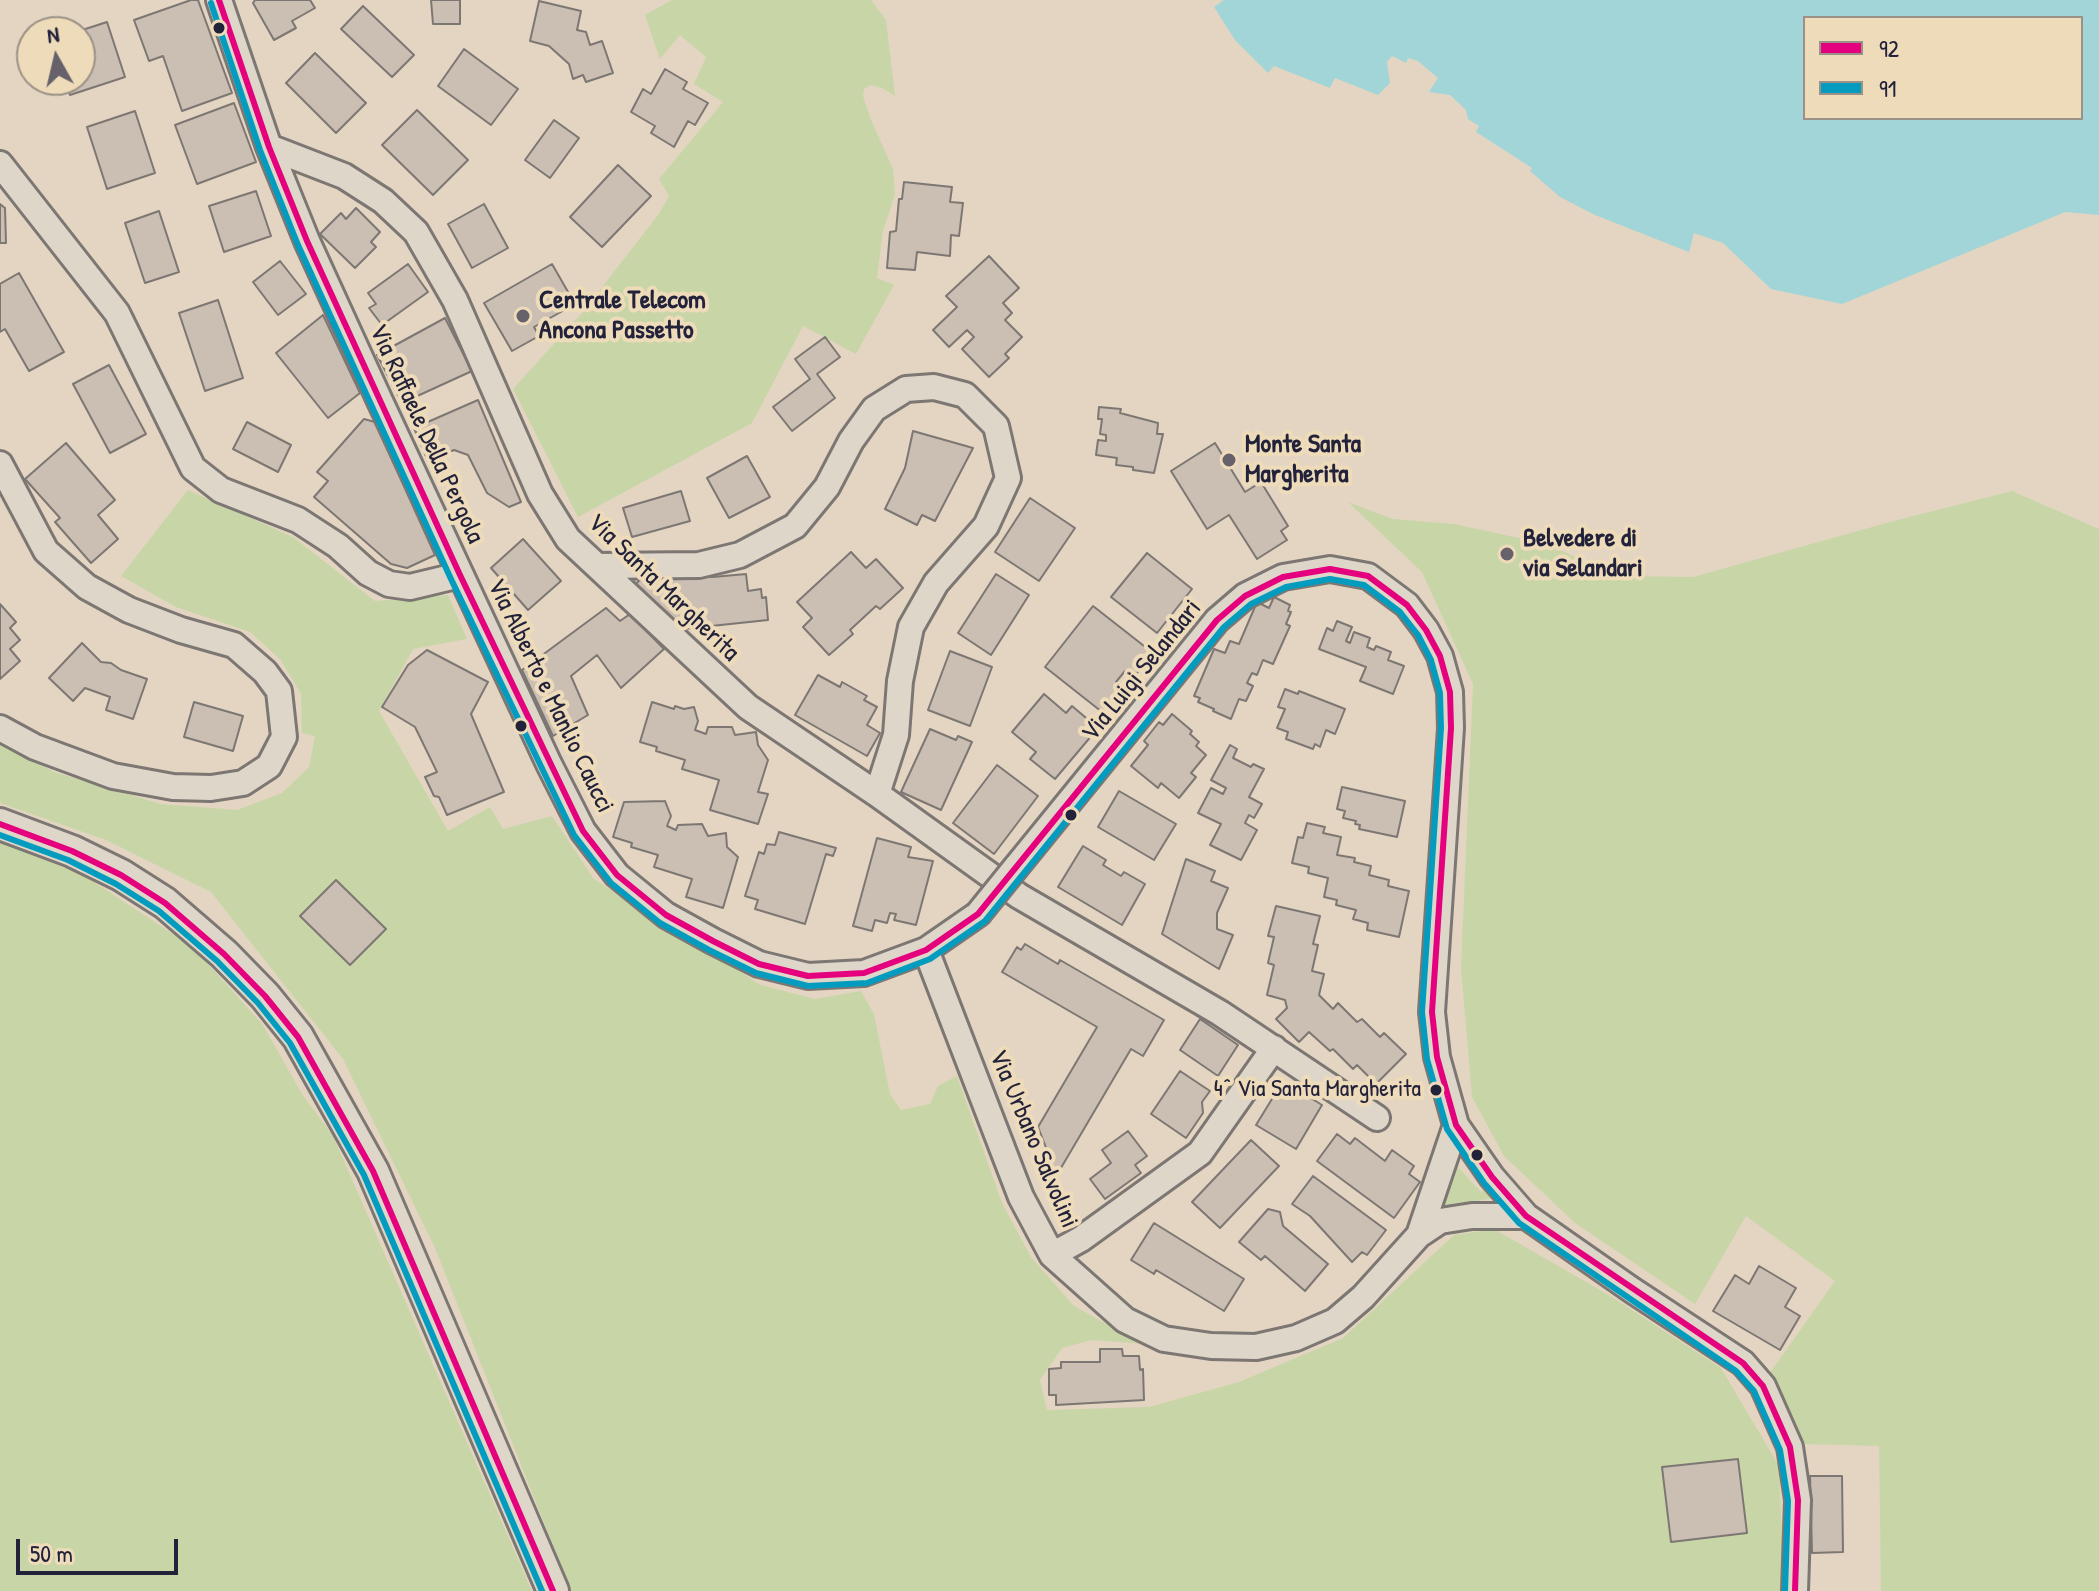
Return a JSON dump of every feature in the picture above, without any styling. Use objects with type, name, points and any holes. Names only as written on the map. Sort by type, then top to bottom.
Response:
[{"type":"main road","points":[[0,824],[72,851],[121,875],[165,903],[224,954],[265,996],[298,1037],[373,1171],[553,1591]]},
{"type":"street","points":[[220,0],[269,147]]},
{"type":"street","name":"Via Santa Margherita","points":[[269,147],[344,176],[383,201],[416,232],[455,300],[540,494],[568,539],[697,663],[748,707],[877,794],[1019,896],[1220,1013],[1377,1118]]},
{"type":"street","name":"Via Raffaele Della Pergola","points":[[0,164],[117,313],[193,468],[221,490],[298,520],[338,546],[368,573],[389,584],[410,587],[460,575],[307,241],[269,147]]},
{"type":"street","points":[[597,566],[699,565],[740,555],[795,526],[827,487],[851,441],[874,409],[906,389],[934,387],[965,395],[996,426],[1008,478],[986,526],[936,583],[911,627],[900,681],[896,735],[877,794]]},
{"type":"street","points":[[0,464],[46,551],[87,587],[129,610],[181,630],[234,645],[265,672],[279,691],[284,737],[269,766],[243,783],[211,788],[173,787],[113,776],[35,747],[0,728]]},
{"type":"street","name":"Via Luigi Selandari","points":[[926,950],[978,914],[1217,620],[1236,604],[1283,577],[1330,569],[1368,576],[1407,605],[1426,630],[1440,656],[1450,692],[1451,728],[1432,1012],[1437,1057],[1456,1125]]},
{"type":"street","name":"Via Alberto e Manlio Caucci","points":[[460,575],[583,831],[617,875],[666,915],[759,964],[808,976],[864,973],[926,950]]},
{"type":"street","name":"Via Urbano Salvolini","points":[[926,950],[1021,1197],[1052,1255],[1125,1320],[1164,1339],[1211,1346],[1256,1347],[1296,1338],[1335,1321],[1363,1297],[1419,1235],[1440,1221],[1472,1216],[1526,1216]]},
{"type":"street","points":[[1052,1255],[1081,1239],[1200,1153],[1274,1048]]},
{"type":"street","points":[[1456,1125],[1492,1177],[1526,1216],[1743,1363],[1763,1386],[1790,1447],[1798,1500],[1795,1591]]},
{"type":"street","name":"Via Urbano Salvolini","points":[[1419,1235],[1456,1125]]},
{"type":"green space","points":[[672,0],[871,0],[886,20],[895,96],[870,85],[864,89],[863,96],[893,169],[895,194],[883,231],[877,278],[894,285],[856,354],[803,326],[752,423],[578,517],[513,389],[582,313],[658,215],[669,196],[659,179],[723,102],[694,84],[706,57],[680,35],[660,59],[645,15]]},
{"type":"green space","points":[[188,490],[293,537],[375,601],[448,595],[467,639],[413,649],[379,711],[448,831],[490,807],[503,829],[552,816],[594,879],[761,985],[815,999],[861,991],[874,1014],[890,1094],[901,1110],[930,1104],[938,1086],[957,1076],[1002,1203],[1031,1257],[1074,1306],[1143,1344],[1092,1340],[1062,1348],[1040,1380],[1047,1410],[1149,1407],[1239,1382],[1343,1338],[1454,1235],[1494,1229],[1612,1297],[1721,1368],[1779,1466],[1784,1591],[571,1591],[435,1248],[343,1059],[211,892],[106,840],[0,803],[0,741],[54,772],[161,804],[237,810],[282,793],[309,767],[315,736],[302,733],[301,694],[280,659],[250,632],[176,607],[121,576]]},
{"type":"green space","points":[[2012,491],[2099,529],[2099,1591],[1881,1591],[1879,1446],[1800,1444],[1769,1374],[1835,1281],[1746,1216],[1695,1304],[1575,1223],[1504,1156],[1472,1097],[1461,967],[1473,684],[1422,572],[1348,502],[1393,519],[1454,524],[1547,544],[1617,576],[1693,577]]},
{"type":"green space","points":[[0,842],[83,875],[193,947],[263,1025],[302,1094],[333,1136],[532,1591],[0,1591]]},
{"type":"green space","points":[[1458,1167],[1481,1192],[1485,1189],[1493,1198],[1443,1207]]},
{"type":"water","points":[[1224,0],[2099,0],[2099,215],[2065,212],[1842,304],[1771,289],[1723,243],[1694,233],[1689,252],[1595,215],[1560,197],[1530,171],[1532,168],[1476,132],[1479,126],[1468,119],[1466,110],[1450,95],[1429,92],[1438,78],[1418,61],[1408,58],[1406,63],[1392,56],[1387,62],[1390,83],[1378,95],[1335,78],[1330,88],[1274,66],[1268,73],[1235,40],[1214,7]]},
{"type":"building","points":[[198,0],[232,93],[182,111],[163,56],[149,61],[134,20]]},
{"type":"building","points":[[255,0],[310,0],[315,8],[292,21],[296,28],[274,40],[253,3]]},
{"type":"building","points":[[431,0],[460,0],[460,24],[433,24]]},
{"type":"building","points":[[539,1],[581,11],[577,30],[586,32],[590,45],[602,41],[613,73],[586,82],[583,75],[573,79],[569,64],[549,46],[530,41]]},
{"type":"building","points":[[363,6],[414,55],[392,77],[341,29]]},
{"type":"building","points":[[107,22],[125,77],[96,86],[96,26]]},
{"type":"building","points":[[464,49],[518,89],[491,125],[438,86]]},
{"type":"building","points":[[315,53],[366,103],[336,133],[286,83]]},
{"type":"building","points":[[665,69],[687,82],[683,89],[708,103],[695,125],[688,121],[674,147],[651,133],[655,126],[631,112],[643,89],[651,94]]},
{"type":"building","points":[[234,103],[256,162],[197,184],[175,125]]},
{"type":"building","points":[[417,110],[468,160],[433,195],[382,145]]},
{"type":"building","points":[[135,111],[155,173],[107,189],[87,127]]},
{"type":"building","points":[[554,120],[579,138],[550,178],[525,160]]},
{"type":"building","points":[[618,165],[651,196],[602,247],[570,217]]},
{"type":"building","points":[[904,182],[952,187],[950,202],[963,203],[959,236],[951,235],[950,256],[917,252],[915,270],[887,268],[890,232],[896,231]]},
{"type":"building","points":[[256,191],[271,236],[224,252],[209,206]]},
{"type":"building","points":[[0,204],[5,208],[6,243],[0,243]]},
{"type":"building","points":[[484,204],[508,248],[472,268],[448,224]]},
{"type":"building","points":[[356,208],[380,232],[371,242],[376,247],[355,268],[320,234],[341,213],[346,219]]},
{"type":"building","points":[[159,211],[179,272],[145,283],[125,223]]},
{"type":"building","points":[[989,256],[1019,288],[1003,303],[1012,313],[1005,320],[1022,337],[1005,354],[1009,358],[989,377],[962,349],[974,337],[967,330],[949,347],[933,330],[957,307],[946,296]]},
{"type":"building","points":[[280,261],[306,294],[278,315],[253,282]]},
{"type":"building","points":[[408,264],[428,292],[382,325],[369,308],[376,304],[368,293]]},
{"type":"building","name":"Centrale Telecom Ancona Passetto","points":[[552,264],[575,304],[534,327],[539,336],[512,351],[484,303]]},
{"type":"building","points":[[19,273],[64,352],[29,371],[5,329],[0,332],[0,284]]},
{"type":"building","points":[[218,300],[243,378],[205,391],[179,313]]},
{"type":"building","points":[[323,315],[360,393],[328,418],[276,353]]},
{"type":"building","points":[[445,318],[472,371],[402,403],[377,355]]},
{"type":"building","points":[[825,337],[840,357],[817,374],[835,398],[792,431],[773,407],[810,379],[795,359]]},
{"type":"building","points":[[109,365],[146,434],[110,453],[73,384]]},
{"type":"building","points":[[478,400],[521,502],[509,507],[487,493],[468,455],[454,450],[428,461],[414,428]]},
{"type":"building","points":[[1099,407],[1121,409],[1120,413],[1158,423],[1157,434],[1163,434],[1154,473],[1116,465],[1117,458],[1096,455],[1098,440],[1106,441],[1106,435],[1100,434],[1102,419],[1098,419]]},
{"type":"building","points":[[364,419],[375,422],[435,555],[407,568],[391,564],[314,497],[328,481],[317,472]]},
{"type":"building","points":[[247,422],[291,445],[278,472],[233,449]]},
{"type":"building","points":[[913,431],[973,448],[935,521],[922,515],[917,525],[885,509],[905,468]]},
{"type":"building","points":[[66,443],[115,500],[98,515],[118,539],[91,563],[55,522],[60,518],[25,479]]},
{"type":"building","points":[[1215,443],[1245,492],[1261,482],[1288,526],[1281,531],[1287,540],[1257,559],[1229,515],[1207,529],[1171,471]]},
{"type":"building","points":[[747,456],[770,497],[729,518],[707,478]]},
{"type":"building","points":[[681,491],[690,521],[632,537],[623,508]]},
{"type":"building","points":[[1030,498],[1075,528],[1039,581],[995,552]]},
{"type":"building","points":[[523,539],[561,581],[528,610],[491,568]]},
{"type":"building","points":[[851,552],[866,568],[876,559],[903,588],[880,609],[876,606],[850,630],[853,634],[829,655],[803,627],[812,618],[797,602]]},
{"type":"building","points":[[1147,553],[1192,589],[1157,633],[1111,597]]},
{"type":"building","points":[[746,574],[748,591],[761,589],[762,598],[766,597],[768,620],[683,629],[636,584],[642,577]]},
{"type":"building","points":[[996,574],[1029,595],[991,655],[958,633]]},
{"type":"building","points":[[1274,597],[1290,605],[1288,611],[1291,612],[1286,624],[1290,626],[1273,664],[1263,660],[1257,675],[1252,673],[1247,683],[1253,686],[1246,701],[1239,699],[1231,719],[1198,702],[1200,698],[1194,696],[1214,649],[1225,653],[1230,641],[1239,644],[1257,602],[1269,608]]},
{"type":"building","points":[[0,604],[16,622],[10,628],[20,640],[10,649],[20,661],[0,679]]},
{"type":"building","points":[[1093,606],[1153,653],[1133,678],[1125,671],[1116,682],[1122,687],[1102,712],[1045,667]]},
{"type":"building","points":[[606,608],[620,621],[630,614],[664,649],[621,688],[597,655],[571,676],[588,715],[553,736],[522,670]]},
{"type":"building","points":[[1337,621],[1352,627],[1346,641],[1350,643],[1354,632],[1370,638],[1367,647],[1374,650],[1376,646],[1391,652],[1388,660],[1404,666],[1393,694],[1360,681],[1366,667],[1319,649],[1327,628],[1333,631]]},
{"type":"building","points":[[82,643],[101,662],[111,663],[147,679],[133,719],[106,710],[110,697],[85,688],[73,701],[49,678]]},
{"type":"building","points":[[427,650],[488,682],[471,714],[504,792],[447,815],[425,777],[437,772],[415,727],[382,707],[408,665]]},
{"type":"building","points":[[950,651],[992,667],[970,726],[928,710]]},
{"type":"building","points":[[818,675],[840,687],[842,682],[867,696],[864,700],[877,707],[867,725],[880,733],[867,756],[795,715]]},
{"type":"building","points":[[1285,689],[1298,694],[1299,691],[1345,709],[1335,734],[1326,730],[1320,747],[1315,744],[1313,749],[1286,739],[1288,732],[1277,728],[1285,709],[1278,707]]},
{"type":"building","points":[[1044,694],[1066,713],[1072,706],[1098,728],[1055,779],[1030,759],[1036,752],[1012,732]]},
{"type":"building","points":[[194,702],[243,716],[233,751],[184,737]]},
{"type":"building","points":[[652,702],[674,709],[675,706],[684,709],[694,707],[698,721],[695,730],[706,734],[708,727],[732,727],[735,735],[756,732],[758,745],[768,760],[758,792],[768,794],[758,824],[710,810],[719,780],[682,769],[685,760],[656,751],[657,747],[640,742]]},
{"type":"building","points":[[1172,714],[1192,731],[1190,734],[1199,742],[1196,746],[1206,755],[1191,773],[1196,777],[1179,798],[1161,783],[1158,788],[1131,766],[1148,745],[1144,741],[1159,722],[1163,725]]},
{"type":"building","points":[[930,729],[956,740],[958,736],[972,742],[941,810],[901,792]]},
{"type":"building","points":[[1230,745],[1237,749],[1233,758],[1251,767],[1253,764],[1264,769],[1249,797],[1262,804],[1254,818],[1249,815],[1245,823],[1257,830],[1241,860],[1210,845],[1221,824],[1198,813],[1211,788],[1223,794],[1226,788],[1211,780]]},
{"type":"building","points":[[997,765],[1038,796],[994,854],[953,823]]},
{"type":"building","points":[[1342,787],[1405,801],[1397,837],[1359,829],[1356,821],[1343,818],[1345,811],[1337,809]]},
{"type":"building","points":[[1119,791],[1176,824],[1154,860],[1098,827]]},
{"type":"building","points":[[665,801],[671,816],[667,826],[676,830],[678,825],[702,824],[708,836],[726,833],[727,847],[738,857],[723,908],[686,897],[692,879],[654,867],[658,855],[631,847],[632,843],[613,837],[624,802]]},
{"type":"building","points":[[1307,823],[1325,827],[1323,833],[1341,837],[1337,855],[1355,858],[1354,862],[1371,866],[1369,875],[1389,880],[1388,886],[1409,891],[1399,937],[1367,930],[1368,923],[1353,919],[1356,910],[1336,905],[1337,900],[1324,897],[1328,878],[1308,873],[1309,867],[1292,863],[1298,837],[1303,838]]},
{"type":"building","points":[[779,832],[836,848],[833,856],[826,854],[805,924],[755,909],[758,900],[745,896],[759,852],[764,854],[767,844],[775,845]]},
{"type":"building","points":[[877,838],[911,847],[908,857],[933,861],[916,925],[894,920],[896,914],[890,913],[887,923],[875,920],[872,931],[853,926]]},
{"type":"building","points":[[1083,846],[1106,860],[1103,865],[1121,876],[1124,872],[1145,884],[1122,925],[1058,887]]},
{"type":"building","points":[[1186,859],[1215,871],[1211,881],[1228,888],[1217,913],[1217,929],[1233,935],[1219,969],[1162,934]]},
{"type":"building","points":[[336,880],[386,929],[350,965],[300,916]]},
{"type":"building","points":[[1276,906],[1320,916],[1313,944],[1318,945],[1312,971],[1324,974],[1319,995],[1333,1009],[1338,1003],[1357,1022],[1362,1019],[1380,1037],[1384,1033],[1406,1054],[1376,1084],[1357,1065],[1353,1069],[1333,1049],[1330,1051],[1309,1032],[1299,1042],[1276,1019],[1287,1008],[1285,1000],[1267,995],[1274,965],[1268,963],[1274,937],[1268,936]]},
{"type":"building","points":[[1025,944],[1058,964],[1060,960],[1164,1020],[1143,1056],[1131,1049],[1058,1173],[1049,1168],[1052,1163],[1038,1127],[1097,1027],[1002,972],[1017,947],[1021,950]]},
{"type":"building","points":[[1200,1019],[1238,1045],[1218,1076],[1180,1050]]},
{"type":"building","points":[[1180,1071],[1210,1091],[1202,1102],[1203,1113],[1186,1138],[1151,1114]]},
{"type":"building","points":[[1283,1081],[1322,1105],[1296,1149],[1256,1125]]},
{"type":"building","points":[[1128,1131],[1147,1156],[1135,1165],[1141,1173],[1105,1199],[1090,1179],[1111,1163],[1102,1150]]},
{"type":"building","points":[[1337,1134],[1350,1144],[1355,1138],[1385,1161],[1392,1150],[1414,1166],[1409,1174],[1420,1182],[1394,1218],[1317,1161]]},
{"type":"building","points":[[1251,1140],[1279,1166],[1220,1228],[1192,1202]]},
{"type":"building","points":[[1313,1176],[1386,1230],[1367,1255],[1362,1252],[1352,1262],[1310,1216],[1292,1204]]},
{"type":"building","points":[[1268,1209],[1280,1212],[1283,1226],[1328,1264],[1305,1291],[1265,1256],[1261,1260],[1239,1242]]},
{"type":"building","points":[[1154,1223],[1244,1279],[1224,1311],[1156,1270],[1154,1274],[1131,1260]]},
{"type":"building","points":[[1759,1266],[1796,1288],[1785,1307],[1800,1316],[1780,1350],[1713,1311],[1735,1275],[1749,1284]]},
{"type":"building","points":[[1100,1349],[1122,1349],[1123,1356],[1139,1356],[1140,1370],[1143,1369],[1144,1400],[1056,1405],[1056,1395],[1049,1395],[1049,1369],[1061,1368],[1061,1362],[1100,1362]]},
{"type":"building","points":[[1738,1459],[1747,1533],[1671,1542],[1662,1467]]},
{"type":"building","points":[[1810,1476],[1842,1476],[1843,1552],[1812,1553]]},
{"type":"transit line","name":"92","points":[[219,0],[269,147],[307,241],[460,575],[583,831],[617,875],[666,915],[713,941],[759,964],[808,976],[864,973],[926,950],[978,914],[1217,620],[1245,596],[1283,577],[1330,569],[1368,576],[1407,605],[1440,656],[1450,692],[1451,728],[1432,1012],[1437,1057],[1456,1125],[1492,1177],[1526,1216],[1743,1363],[1763,1386],[1790,1447],[1798,1500],[1795,1591]]},
{"type":"transit line","name":"91","points":[[211,3],[260,150],[298,245],[451,579],[574,835],[611,883],[660,923],[709,950],[756,973],[808,986],[867,983],[930,959],[985,921],[1224,627],[1251,604],[1286,587],[1330,579],[1364,585],[1400,612],[1418,635],[1431,660],[1440,693],[1441,728],[1422,1012],[1427,1059],[1447,1129],[1484,1183],[1519,1223],[1736,1371],[1754,1391],[1780,1450],[1788,1501],[1785,1591]]},
{"type":"transit line","name":"92","points":[[0,824],[72,851],[121,875],[165,903],[224,954],[265,996],[298,1037],[373,1171],[553,1591]]},
{"type":"transit line","name":"91","points":[[0,835],[68,860],[116,884],[159,911],[217,961],[258,1003],[290,1043],[364,1175],[542,1591]]},
{"type":"place","name":"Centrale Telecom Ancona Passetto","points":[[523,316]]},
{"type":"place","name":"Monte Santa Margherita","points":[[1229,460]]},
{"type":"place","name":"Belvedere di via Selandari","points":[[1507,554]]},
{"type":"place","name":"4^ Via Santa Margherita","points":[[1436,1090]]}]
